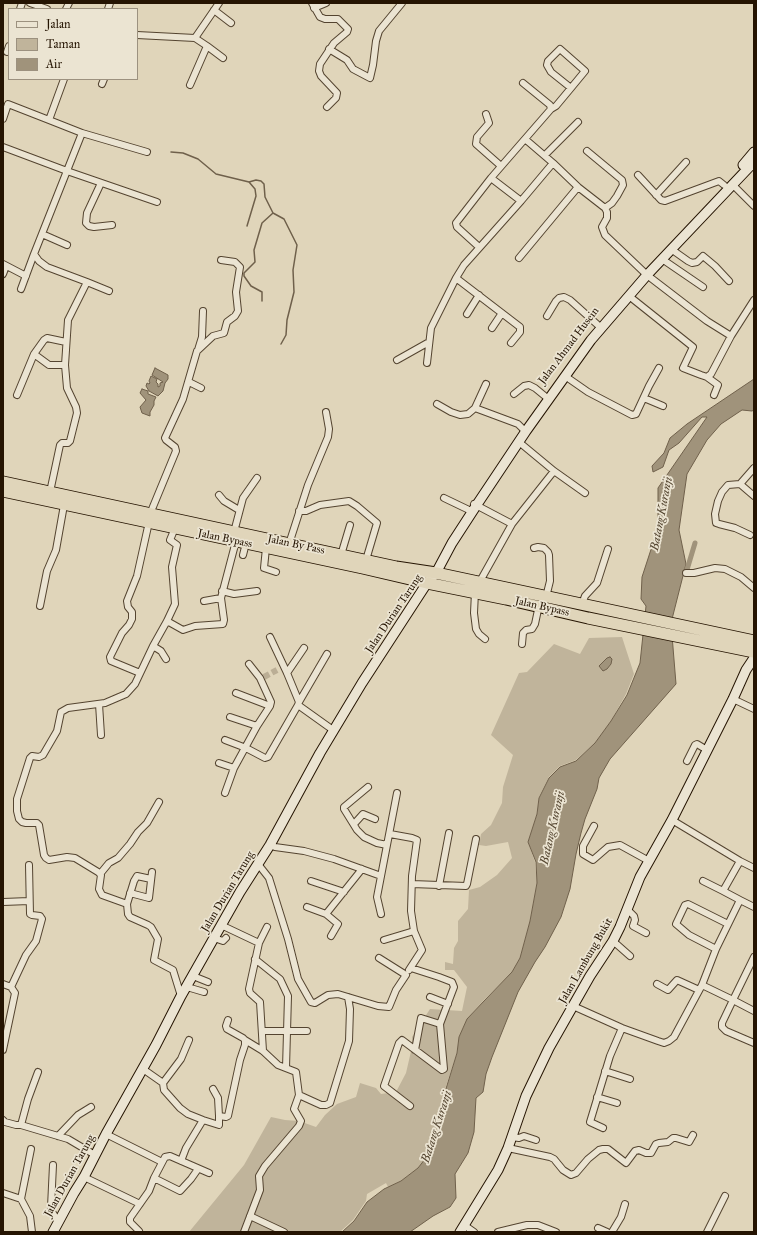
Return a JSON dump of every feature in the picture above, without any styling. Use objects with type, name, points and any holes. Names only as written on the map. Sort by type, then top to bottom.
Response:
[{"type":"highway","points":[[3,482],[50,492],[130,514]]},
{"type":"highway","name":"Jalan Bypass","points":[[3,491],[64,505],[150,518],[175,528],[239,539],[266,548],[285,546],[376,571],[430,576],[542,600],[588,618],[754,652]]},
{"type":"highway","name":"Jalan By Pass","points":[[150,518],[239,539],[366,560],[430,576]]},
{"type":"highway","points":[[542,600],[586,605],[754,641]]},
{"type":"street","points":[[30,3],[44,8]]},
{"type":"street","points":[[195,38],[219,3]]},
{"type":"street","points":[[326,3],[313,6],[322,18],[338,19],[348,28],[348,31],[336,40],[320,64],[319,71],[321,76],[337,93],[336,98],[327,107]]},
{"type":"street","points":[[329,49],[348,60],[354,69],[370,78],[379,31],[402,3]]},
{"type":"street","points":[[214,10],[231,23]]},
{"type":"street","points":[[138,35],[195,38],[223,58]]},
{"type":"street","points":[[190,85],[207,46]]},
{"type":"street","points":[[480,247],[457,227],[456,224],[501,166],[551,109],[556,106],[571,88],[585,71],[560,49],[548,61],[547,65],[551,72],[571,88]]},
{"type":"street","points":[[49,120],[64,80]]},
{"type":"street","points":[[523,82],[550,105],[551,109]]},
{"type":"street","points":[[3,120],[6,104],[82,134],[147,152]]},
{"type":"street","points":[[486,114],[489,122],[478,134],[476,144],[501,166]]},
{"type":"street","points":[[545,156],[578,122]]},
{"type":"street","points":[[21,289],[82,134]]},
{"type":"street","points":[[525,139],[578,187],[605,208],[608,215],[602,228],[605,235],[646,274],[707,321],[731,336]]},
{"type":"street","points":[[3,147],[157,202]]},
{"type":"street","points":[[587,151],[623,181],[622,188],[617,196],[612,203],[605,208]]},
{"type":"street","name":"Jalan Ahmad Husein","points":[[430,576],[438,560],[523,429],[585,342],[728,185],[754,152]]},
{"type":"street","points":[[656,195],[686,162]]},
{"type":"street","name":"Jalan Ahmad Husein","points":[[473,507],[591,340],[629,296],[689,221],[754,162]]},
{"type":"street","points":[[427,363],[429,342],[433,324],[464,265],[553,163]]},
{"type":"street","points":[[638,175],[661,200],[665,201],[719,181],[728,185],[754,206]]},
{"type":"street","points":[[491,178],[521,201]]},
{"type":"street","points":[[101,183],[86,216],[86,223],[94,227],[112,225]]},
{"type":"street","points":[[519,258],[578,187]]},
{"type":"street","points":[[42,234],[67,245]]},
{"type":"street","points":[[671,249],[692,263],[697,262],[703,256],[729,281]]},
{"type":"street","points":[[34,254],[43,264],[109,291]]},
{"type":"street","points":[[662,259],[704,287]]},
{"type":"street","points":[[197,351],[213,336],[224,333],[227,322],[235,316],[238,311],[236,292],[241,270],[235,262],[221,260]]},
{"type":"street","points":[[3,274],[5,265],[26,276]]},
{"type":"street","points":[[456,278],[520,328],[520,332],[511,343]]},
{"type":"street","points":[[50,492],[60,445],[70,441],[76,419],[76,407],[67,388],[65,365],[66,342],[68,320],[87,282]]},
{"type":"street","points":[[467,314],[479,295]]},
{"type":"street","points":[[629,296],[693,347],[683,368],[707,377],[718,385],[714,395]]},
{"type":"street","points":[[547,316],[556,301],[559,298],[564,297],[570,300],[598,326]]},
{"type":"street","points":[[707,377],[711,374],[731,336],[754,300]]},
{"type":"street","points":[[140,673],[111,661],[110,657],[122,633],[132,619],[132,612],[128,607],[127,601],[136,576],[150,518],[176,450],[175,447],[165,438],[189,382],[202,337],[202,311]]},
{"type":"street","points":[[492,328],[502,313]]},
{"type":"street","points":[[17,395],[34,354],[45,339],[66,342]]},
{"type":"street","points":[[397,360],[429,342]]},
{"type":"street","points":[[34,354],[49,365],[65,365]]},
{"type":"street","points":[[565,376],[588,392],[632,415],[636,414],[659,368]]},
{"type":"street","points":[[189,382],[200,388]]},
{"type":"street","points":[[437,404],[460,415],[468,414],[476,408],[486,384]]},
{"type":"street","points":[[514,394],[524,386],[529,385],[546,397]]},
{"type":"street","points":[[644,398],[663,406]]},
{"type":"street","points":[[476,408],[518,424],[523,429]]},
{"type":"street","points":[[285,546],[328,438],[329,429],[326,412]]},
{"type":"street","points":[[519,442],[554,471],[585,493]]},
{"type":"street","points":[[750,534],[716,523],[715,518],[718,501],[725,488],[728,485],[740,484],[754,468]]},
{"type":"street","points":[[484,639],[476,629],[474,613],[477,587],[512,524],[554,471]]},
{"type":"street","points":[[243,555],[239,539],[239,510],[245,494],[257,478]]},
{"type":"street","points":[[740,484],[754,496]]},
{"type":"street","points":[[219,495],[231,506],[239,510]]},
{"type":"street","points":[[444,498],[473,507],[512,524]]},
{"type":"street","points":[[299,511],[306,511],[320,505],[349,501],[357,506],[376,521],[366,560]]},
{"type":"street","points":[[40,606],[47,572],[56,550],[64,505]]},
{"type":"street","points":[[341,555],[350,525]]},
{"type":"street","points":[[100,874],[75,858],[67,857],[49,860],[46,858],[44,855],[39,825],[36,823],[26,824],[19,819],[17,799],[30,758],[32,756],[39,757],[43,755],[57,731],[61,712],[68,708],[105,703],[126,694],[135,684],[153,646],[168,621],[175,603],[172,567],[177,545],[170,540],[175,528]]},
{"type":"street","points":[[168,621],[183,630],[195,626],[221,625],[224,621],[221,598],[222,591],[239,539]]},
{"type":"street","points":[[266,548],[264,567],[265,569],[276,572]]},
{"type":"street","points":[[522,644],[524,633],[526,630],[532,629],[535,624],[542,600],[550,581],[548,552],[544,548],[534,548]]},
{"type":"street","points":[[586,605],[585,596],[597,583],[608,549]]},
{"type":"street","points":[[686,573],[700,572],[715,568],[726,569],[741,577],[754,588]]},
{"type":"street","name":"Jalan Durian Tarung","points":[[53,1232],[143,1069],[181,996],[240,892],[270,845],[313,764],[430,576]]},
{"type":"street","points":[[222,591],[234,594],[256,591]]},
{"type":"street","points":[[204,601],[221,598]]},
{"type":"street","points":[[270,637],[286,671],[298,704],[333,730]]},
{"type":"street","points":[[153,646],[161,651],[166,659]]},
{"type":"street","points":[[286,671],[304,648]]},
{"type":"street","points":[[225,740],[268,758],[327,654]]},
{"type":"street","name":"Jalan Lambung Bukit","points":[[462,1228],[492,1181],[508,1148],[526,1096],[549,1048],[590,976],[613,941],[628,909],[640,877],[672,820],[746,670],[754,658]]},
{"type":"street","points":[[225,793],[234,768],[270,706],[270,700],[262,678],[249,664]]},
{"type":"street","points":[[277,670],[286,671]]},
{"type":"street","points":[[236,693],[270,706]]},
{"type":"street","points":[[733,699],[754,709]]},
{"type":"street","points":[[99,704],[101,716],[101,735]]},
{"type":"street","points":[[230,717],[257,726]]},
{"type":"street","points":[[687,761],[695,745],[697,744],[707,750]]},
{"type":"street","points":[[219,763],[234,768]]},
{"type":"street","points":[[368,787],[344,808],[364,837],[376,843],[387,845]]},
{"type":"street","points":[[381,914],[377,897],[397,793]]},
{"type":"street","points":[[126,904],[102,895],[100,889],[100,874],[109,863],[118,858],[130,844],[138,832],[147,823],[159,802]]},
{"type":"street","points":[[354,824],[363,814],[375,819]]},
{"type":"street","points":[[672,820],[754,868]]},
{"type":"street","points":[[594,826],[583,846],[583,854],[593,860],[608,847],[620,845],[649,861]]},
{"type":"street","points":[[439,886],[449,833]]},
{"type":"street","points":[[258,864],[269,878],[288,939],[298,979],[312,1002],[315,1003],[331,994],[344,995],[378,1006],[389,1007],[396,990],[422,950],[414,931],[411,911],[412,884],[418,840],[390,834]]},
{"type":"street","points":[[412,884],[467,886],[476,839]]},
{"type":"street","points":[[270,845],[321,855],[381,876]]},
{"type":"street","points":[[723,890],[740,861]]},
{"type":"street","points":[[11,988],[26,955],[36,941],[41,921],[40,916],[30,915],[29,865]]},
{"type":"street","points":[[326,914],[362,869]]},
{"type":"street","points":[[130,893],[149,898],[152,872]]},
{"type":"street","points":[[151,879],[137,876],[134,880],[126,904],[128,914],[130,917],[148,924],[156,936],[158,944],[154,960],[173,970],[181,996]]},
{"type":"street","points":[[311,881],[344,892]]},
{"type":"street","points":[[703,881],[754,907]]},
{"type":"street","points":[[573,1006],[622,1028],[664,1043],[669,1042],[674,1037],[701,988],[716,949],[740,900]]},
{"type":"street","points":[[3,902],[29,901]]},
{"type":"street","points":[[716,949],[689,934],[676,924],[685,905],[688,904],[728,924]]},
{"type":"street","points":[[307,907],[326,914],[338,924],[331,936]]},
{"type":"street","points":[[628,909],[634,916],[635,920],[633,926],[646,933]]},
{"type":"street","points":[[221,925],[259,943]]},
{"type":"street","points":[[263,1051],[260,1002],[250,993],[259,943],[267,927]]},
{"type":"street","points":[[384,940],[414,931]]},
{"type":"street","points":[[214,938],[223,941],[226,938]]},
{"type":"street","points":[[613,941],[630,956]]},
{"type":"street","points":[[754,957],[722,1023],[722,1027],[726,1031],[754,1043]]},
{"type":"street","points":[[379,958],[406,975]]},
{"type":"street","points":[[255,959],[280,979],[288,996],[286,1068]]},
{"type":"street","points":[[410,1106],[384,1086],[399,1042],[402,1040],[442,1070],[444,1069],[440,1024],[454,987],[452,982],[411,968]]},
{"type":"street","points":[[193,976],[208,982]]},
{"type":"street","points":[[657,984],[668,990],[677,980],[733,1000],[754,1011]]},
{"type":"street","points":[[3,984],[11,988],[16,993],[3,1050]]},
{"type":"street","points":[[187,986],[204,992]]},
{"type":"street","points":[[299,1095],[321,1105],[330,1103],[349,1041],[350,1009],[348,997]]},
{"type":"street","points":[[430,997],[448,1004]]},
{"type":"street","points":[[415,1050],[421,1018],[440,1024]]},
{"type":"street","points":[[228,1020],[226,1026],[232,1033],[241,1036],[263,1051],[278,1065],[297,1072],[299,1095],[294,1108],[301,1121],[299,1126],[265,1166],[259,1176],[260,1190],[244,1232]]},
{"type":"street","points":[[603,1128],[590,1122],[610,1056],[622,1028]]},
{"type":"street","points":[[262,1031],[307,1031]]},
{"type":"street","points":[[189,1040],[181,1059],[163,1083],[164,1090],[180,1108],[188,1114],[219,1125],[218,1098],[213,1088]]},
{"type":"street","points":[[219,1116],[228,1116],[245,1040]]},
{"type":"street","points":[[143,1069],[163,1083]]},
{"type":"street","points":[[605,1071],[630,1079]]},
{"type":"street","points":[[21,1125],[28,1099],[38,1072]]},
{"type":"street","points":[[597,1096],[617,1103]]},
{"type":"street","points":[[58,1136],[78,1116],[91,1107]]},
{"type":"street","points":[[3,1120],[5,1122],[21,1125],[68,1139],[95,1155]]},
{"type":"street","points":[[180,1161],[203,1120]]},
{"type":"street","points":[[106,1134],[162,1162]]},
{"type":"street","points":[[508,1148],[550,1157],[554,1159],[563,1170],[571,1175],[576,1173],[588,1158],[599,1150],[608,1149],[626,1163],[635,1151],[639,1150],[646,1153],[651,1153],[656,1144],[668,1142],[672,1138],[688,1142],[693,1135]]},
{"type":"street","points":[[512,1137],[519,1138],[524,1136],[536,1140]]},
{"type":"street","points":[[31,1149],[21,1199],[30,1216],[32,1232]]},
{"type":"street","points":[[139,1231],[130,1220],[149,1191],[165,1157],[169,1156],[209,1173]]},
{"type":"street","points":[[53,1165],[51,1207],[52,1212],[58,1221]]},
{"type":"street","points":[[154,1178],[180,1191],[198,1169]]},
{"type":"street","points":[[84,1177],[140,1204]]},
{"type":"street","points":[[3,1193],[21,1199]]},
{"type":"street","points":[[707,1232],[725,1196]]},
{"type":"street","points":[[612,1232],[626,1204]]},
{"type":"street","points":[[250,1216],[284,1232]]},
{"type":"street","points":[[498,1232],[527,1225],[538,1225],[556,1232]]},
{"type":"street","points":[[462,1228],[474,1232]]},
{"type":"street","points":[[598,1228],[607,1232]]},
{"type":"green space","points":[[622,637],[634,674],[626,694],[611,721],[595,743],[576,760],[560,766],[549,777],[539,797],[537,814],[528,842],[535,862],[537,883],[530,921],[520,958],[512,972],[467,1019],[459,1037],[457,1053],[444,1092],[442,1121],[433,1149],[418,1168],[401,1181],[388,1187],[386,1183],[367,1194],[366,1201],[353,1220],[340,1232],[189,1232],[244,1165],[271,1117],[299,1121],[316,1127],[325,1115],[337,1104],[356,1097],[360,1083],[376,1088],[381,1094],[396,1092],[406,1073],[412,1047],[412,1037],[430,1009],[462,1011],[467,987],[454,970],[445,970],[445,962],[453,964],[454,948],[458,941],[458,921],[468,909],[469,890],[480,887],[497,875],[512,858],[508,842],[486,846],[479,845],[481,834],[491,825],[502,803],[503,787],[513,755],[491,735],[519,673],[527,672],[554,644],[580,654],[589,638]]},
{"type":"water","points":[[155,368],[168,375],[163,391],[158,396],[149,391],[146,386],[147,383],[150,383],[149,381],[151,376],[157,379],[156,382],[158,387],[160,386],[160,383],[163,382],[152,375]]},
{"type":"water","name":"Batang Kuranji","points":[[754,379],[754,410],[742,410],[721,424],[707,440],[687,474],[679,530],[686,564],[671,623],[676,684],[610,759],[599,778],[597,789],[581,833],[570,889],[561,917],[518,992],[486,1074],[483,1092],[476,1098],[474,1132],[468,1153],[455,1174],[456,1198],[450,1207],[433,1216],[410,1232],[342,1232],[354,1221],[367,1202],[384,1189],[401,1181],[418,1168],[433,1149],[442,1121],[445,1092],[457,1053],[459,1037],[467,1019],[512,972],[520,958],[530,921],[537,883],[536,862],[528,842],[537,814],[539,798],[549,778],[560,767],[576,761],[595,743],[627,695],[640,663],[646,606],[641,599],[642,577],[658,528],[658,488],[707,417],[702,417],[679,443],[669,450],[663,467],[653,472],[652,466],[664,453],[670,438],[687,424]]},
{"type":"water","points":[[142,389],[148,391],[148,394],[156,397],[150,412],[150,416],[142,413],[140,407],[146,400],[140,393]]},
{"type":"water","points":[[610,657],[612,659],[611,664],[603,671],[599,666]]},
{"type":"waterway","points":[[171,152],[183,153],[198,159],[216,174],[249,182],[255,189],[256,196],[247,226]]},
{"type":"waterway","points":[[249,182],[256,180],[261,181],[264,184],[265,197],[273,213],[284,219],[297,245],[293,270],[294,292],[287,320],[286,335],[281,344]]},
{"type":"waterway","points":[[262,301],[262,292],[251,286],[244,276],[244,273],[255,262],[254,250],[262,223],[273,213]]},
{"type":"waterway","points":[[683,573],[686,573],[695,543]]},
{"type":"tunnel","points":[[264,677],[277,670]]}]
